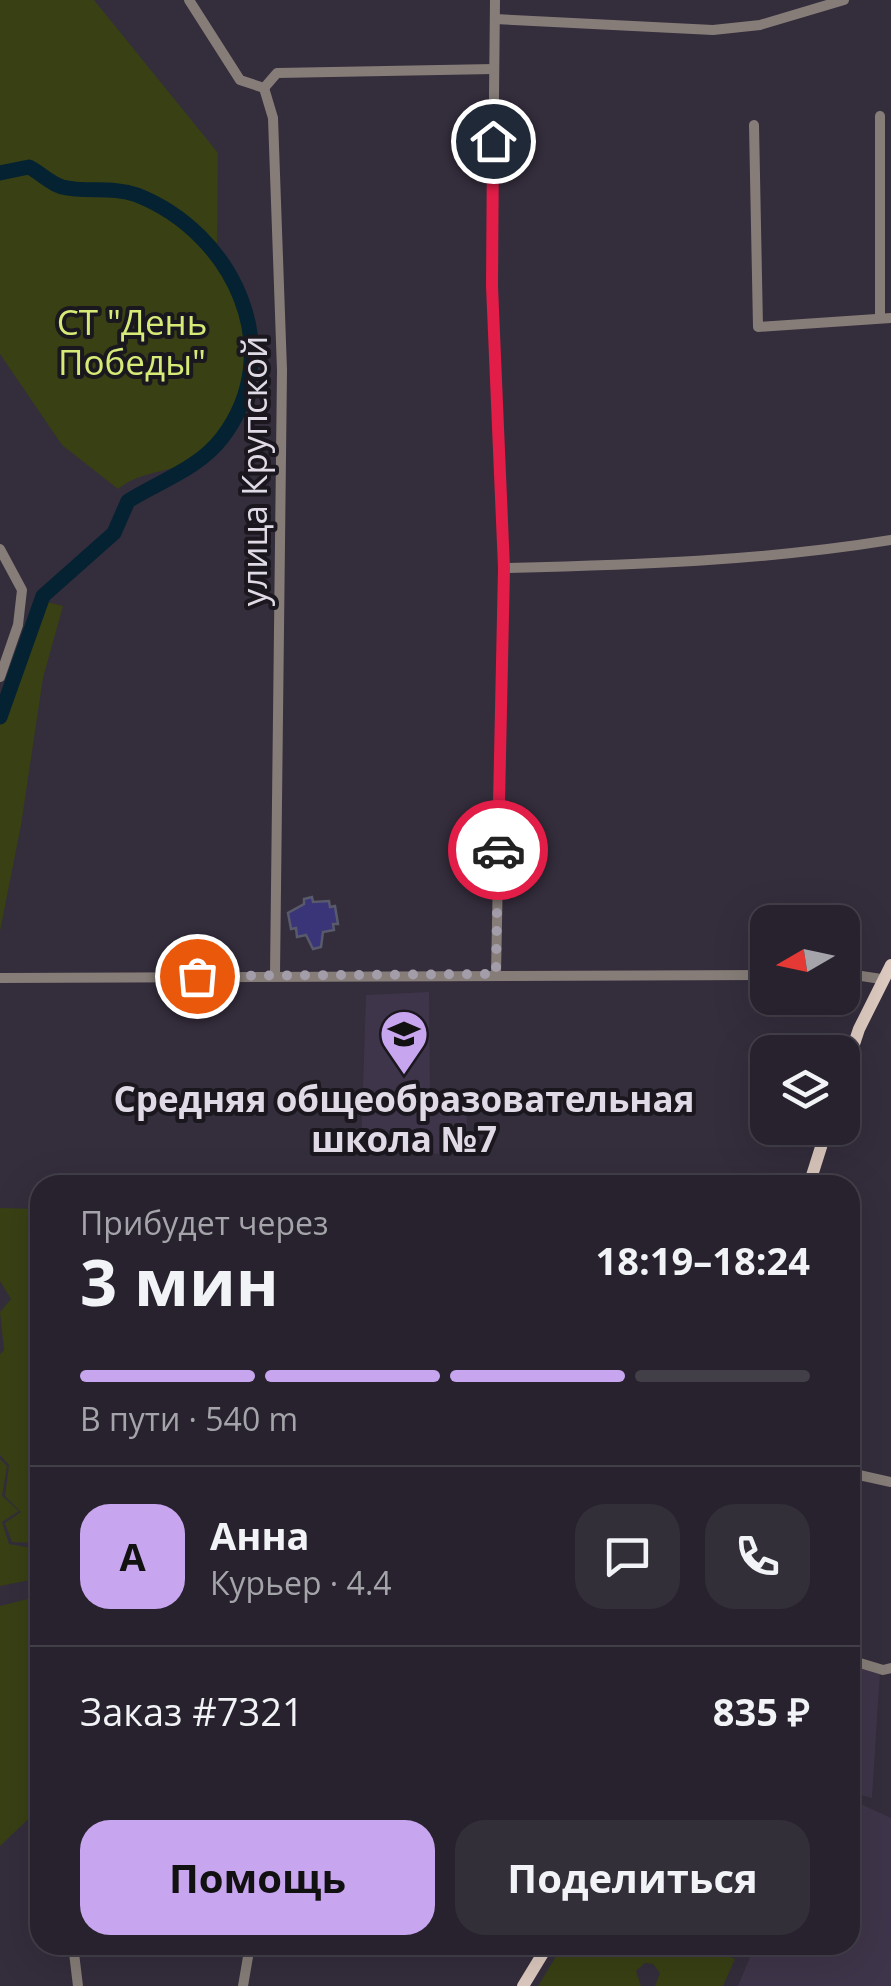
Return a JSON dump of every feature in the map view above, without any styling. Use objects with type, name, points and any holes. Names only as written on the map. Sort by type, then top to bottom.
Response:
[{"type":"main road","points":[[859,1035],[881,979],[891,965]]},
{"type":"main road","points":[[811,1175],[821,1145]]},
{"type":"main road","points":[[524,1986],[542,1955]]},
{"type":"street","points":[[188,0],[240,80],[264,88],[277,73],[494,69]]},
{"type":"street","points":[[496,0],[492,286],[504,568],[496,974]]},
{"type":"street","points":[[495,19],[713,30],[760,25],[844,0]]},
{"type":"street","name":"улица Крупской","points":[[264,88],[273,118],[281,294],[281,695],[275,975]]},
{"type":"street","points":[[754,125],[758,326],[885,318],[880,116]]},
{"type":"street","points":[[504,568],[700,564],[798,556],[891,540]]},
{"type":"street","points":[[0,549],[22,590],[18,626],[0,677]]},
{"type":"street","points":[[0,978],[750,975]]},
{"type":"street","points":[[860,976],[881,979]]},
{"type":"street","points":[[860,1476],[891,1482]]},
{"type":"street","points":[[860,1663],[883,1670],[891,1668]]},
{"type":"street","points":[[74,1955],[78,1986]]},
{"type":"street","points":[[244,1986],[249,1955]]},
{"type":"shaded area","points":[[429,992],[430,1100],[466,1101],[467,1127],[448,1128],[450,1155],[361,1147],[366,995]]},
{"type":"shaded area","points":[[860,1666],[880,1672],[872,1798],[860,1795]]},
{"type":"shaded area","points":[[860,1804],[891,1818],[891,1986],[738,1986],[751,1955],[860,1955]]},
{"type":"green space","points":[[0,0],[94,0],[218,153],[217,253],[182,220],[127,189],[61,180],[30,165],[0,170]]},
{"type":"green space","name":"СТ \"День Победы\"","points":[[29,169],[62,188],[119,193],[155,206],[188,230],[231,277],[246,312],[247,369],[226,425],[193,460],[138,478],[118,489],[62,445],[0,354],[0,174]]},
{"type":"green space","points":[[39,600],[63,606],[43,678],[0,931],[0,706]]},
{"type":"green space","points":[[0,1208],[30,1209],[30,1543],[12,1542],[5,1523],[21,1512],[5,1496],[9,1465],[0,1455],[0,1354],[4,1350],[0,1312],[11,1299],[0,1281]]},
{"type":"green space","points":[[0,1459],[7,1466],[2,1496],[19,1511],[2,1522],[9,1544],[30,1548],[30,1580],[0,1586]]},
{"type":"green space","points":[[30,1598],[30,1818],[0,1846],[0,1606]]},
{"type":"green space","points":[[557,1955],[726,1955],[735,1959],[723,1986],[655,1986],[660,1973],[653,1964],[645,1963],[636,1971],[641,1986],[538,1986]]},
{"type":"building","points":[[312,897],[313,902],[329,901],[330,907],[335,906],[338,924],[333,924],[334,930],[323,932],[321,947],[313,949],[306,935],[297,937],[296,928],[291,929],[288,913]]},
{"type":"waterway","points":[[0,173],[29,167],[62,187],[128,192],[171,213],[200,237],[224,265],[241,298],[250,332],[250,368],[242,404],[222,438],[190,466],[128,501],[114,533],[43,596],[0,717]]},
{"type":"way so far","points":[[197,976],[496,974],[498,850]]},
{"type":"place","name":"Средняя общеобразовательная школа №7","points":[[404,1076]]},
{"type":"route","points":[[493,141],[492,286],[504,568],[498,850]]}]
